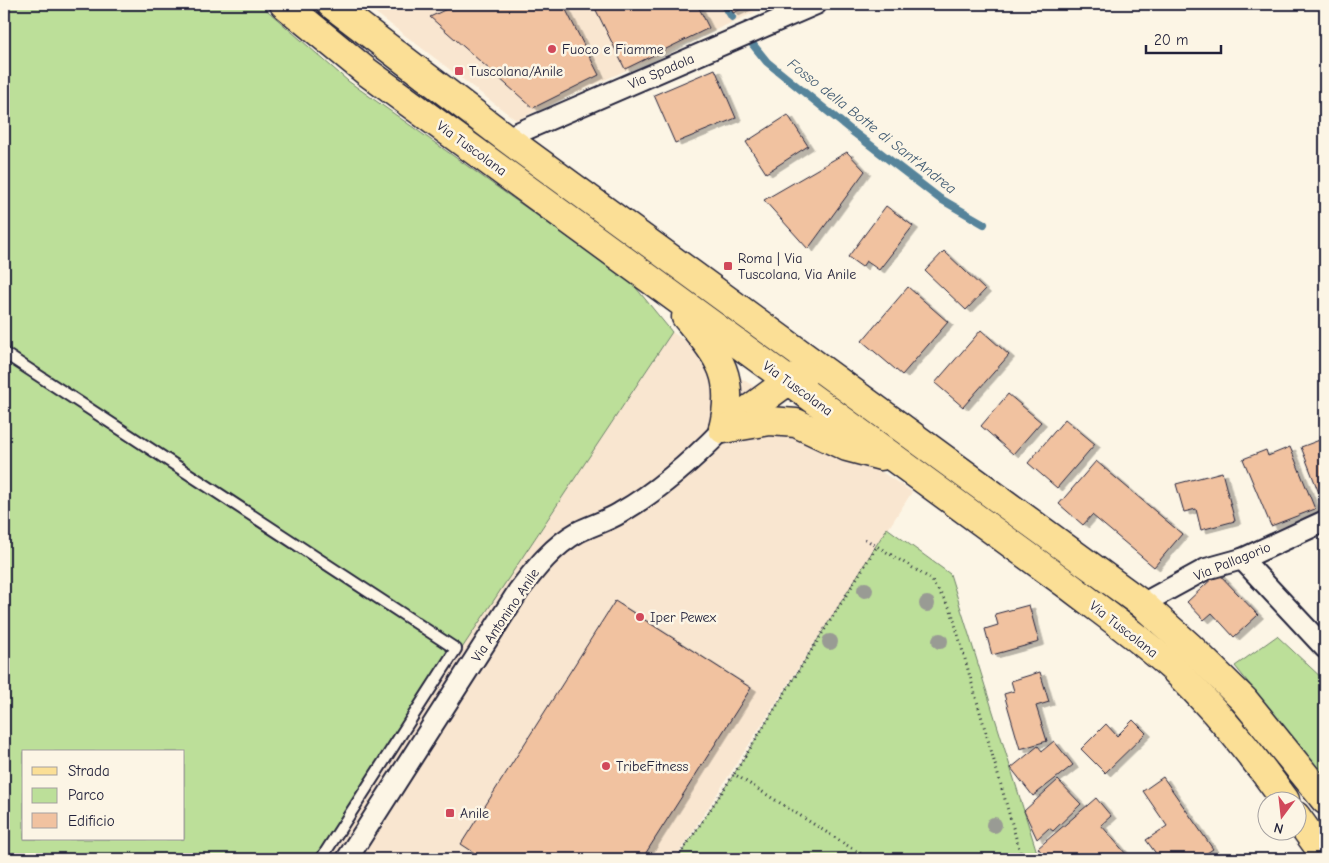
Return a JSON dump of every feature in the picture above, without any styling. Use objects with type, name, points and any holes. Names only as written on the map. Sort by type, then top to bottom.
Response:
[{"type":"main road","name":"Via Tuscolana","points":[[284,4],[367,72],[895,458],[1076,592],[1164,661],[1205,702],[1248,751],[1278,790]]},
{"type":"main road","name":"Via Tuscolana","points":[[331,4],[506,138],[1142,604],[1190,647],[1244,700],[1325,800]]},
{"type":"main road","points":[[657,283],[704,339],[722,368],[728,393],[722,429]]},
{"type":"main road","points":[[722,429],[788,381],[819,367]]},
{"type":"main road","points":[[722,429],[770,421],[796,423],[847,447],[895,458]]},
{"type":"main road","points":[[1306,830],[1325,856]]},
{"type":"street","name":"Via Spadola","points":[[506,138],[816,4]]},
{"type":"street","name":"Via Antonino Anile","points":[[347,859],[519,590],[543,558],[577,533],[620,514],[652,492],[688,463],[722,429]]},
{"type":"street","name":"Via Pallagorio","points":[[1142,604],[1206,569],[1242,559],[1325,521]]},
{"type":"street","points":[[1242,559],[1325,648]]},
{"type":"lane","points":[[4,354],[456,649],[321,859]]},
{"type":"path","points":[[865,539],[930,579],[951,610],[1022,859]]},
{"type":"path","points":[[678,859],[734,774],[876,546]]},
{"type":"path","points":[[734,774],[869,859]]},
{"type":"shaded area","points":[[364,4],[773,4],[516,120]]},
{"type":"shaded area","points":[[672,332],[912,492],[675,859],[321,859]]},
{"type":"green space","points":[[4,4],[263,4],[261,5],[348,81],[632,283],[672,332],[322,859],[4,859]]},
{"type":"green space","points":[[887,528],[950,574],[1039,859],[677,859],[734,774]]},
{"type":"green space","points":[[1277,636],[1325,681],[1325,778],[1235,666]]},
{"type":"building","points":[[457,4],[563,4],[599,75],[533,108],[430,17]]},
{"type":"building","points":[[593,4],[697,4],[709,28],[625,69]]},
{"type":"building","points":[[729,4],[752,4],[733,13]]},
{"type":"building","points":[[715,69],[736,118],[675,143],[654,95]]},
{"type":"building","points":[[788,115],[808,146],[766,173],[746,142]]},
{"type":"building","points":[[847,152],[865,171],[808,249],[764,200]]},
{"type":"building","points":[[886,206],[913,226],[879,270],[866,261],[862,267],[848,257]]},
{"type":"building","points":[[944,251],[985,290],[966,310],[925,271]]},
{"type":"building","points":[[908,287],[948,322],[902,375],[862,341]]},
{"type":"building","points":[[981,330],[1009,355],[963,407],[935,383]]},
{"type":"building","points":[[1008,394],[1041,422],[1013,454],[981,426]]},
{"type":"building","points":[[1065,419],[1095,444],[1057,488],[1028,463]]},
{"type":"building","points":[[1325,438],[1325,505],[1324,506],[1301,447]]},
{"type":"building","points":[[1290,447],[1315,509],[1271,526],[1243,459],[1266,450],[1268,456]]},
{"type":"building","points":[[1096,461],[1182,534],[1154,567],[1092,515],[1083,525],[1059,504]]},
{"type":"building","points":[[1222,472],[1235,521],[1201,530],[1196,509],[1184,512],[1176,484]]},
{"type":"building","points":[[1218,573],[1258,615],[1234,637],[1212,613],[1204,620],[1187,602]]},
{"type":"building","name":"TribeFitness","points":[[615,601],[751,688],[642,859],[484,859],[461,844]]},
{"type":"building","points":[[1029,605],[1039,642],[992,655],[985,629],[998,625],[995,614]]},
{"type":"building","points":[[1040,672],[1049,702],[1036,706],[1047,741],[1020,749],[1004,694],[1014,691],[1011,681]]},
{"type":"building","points":[[1133,720],[1146,733],[1105,773],[1081,749],[1106,724],[1117,736]]},
{"type":"building","points":[[1054,741],[1073,765],[1033,796],[1011,768],[1038,746],[1042,751]]},
{"type":"building","points":[[1163,777],[1213,849],[1198,859],[1160,859],[1146,840],[1167,826],[1143,791]]},
{"type":"building","points":[[1058,780],[1081,804],[1053,831],[1049,828],[1037,839],[1024,811]]},
{"type":"building","points":[[1096,798],[1111,816],[1101,825],[1126,854],[1120,859],[1047,859],[1038,848]]},
{"type":"building","points":[[1150,855],[1153,859],[1142,859]]},
{"type":"waterway","name":"Fosso della Botte di Sant'Andrea","points":[[724,4],[732,17]]},
{"type":"waterway","name":"Fosso della Botte di Sant'Andrea","points":[[750,41],[767,62],[852,131],[939,198],[984,224]]},
{"type":"place","name":"Fuoco e Fiamme","points":[[552,49]]},
{"type":"place","name":"Tuscolana/Anile","points":[[459,71]]},
{"type":"place","name":"Roma | Via Tuscolana, Via Anile","points":[[728,266]]},
{"type":"place","name":"Iper Pewex","points":[[640,617]]},
{"type":"place","name":"TribeFitness","points":[[606,766]]},
{"type":"place","name":"Anile","points":[[450,813]]}]
